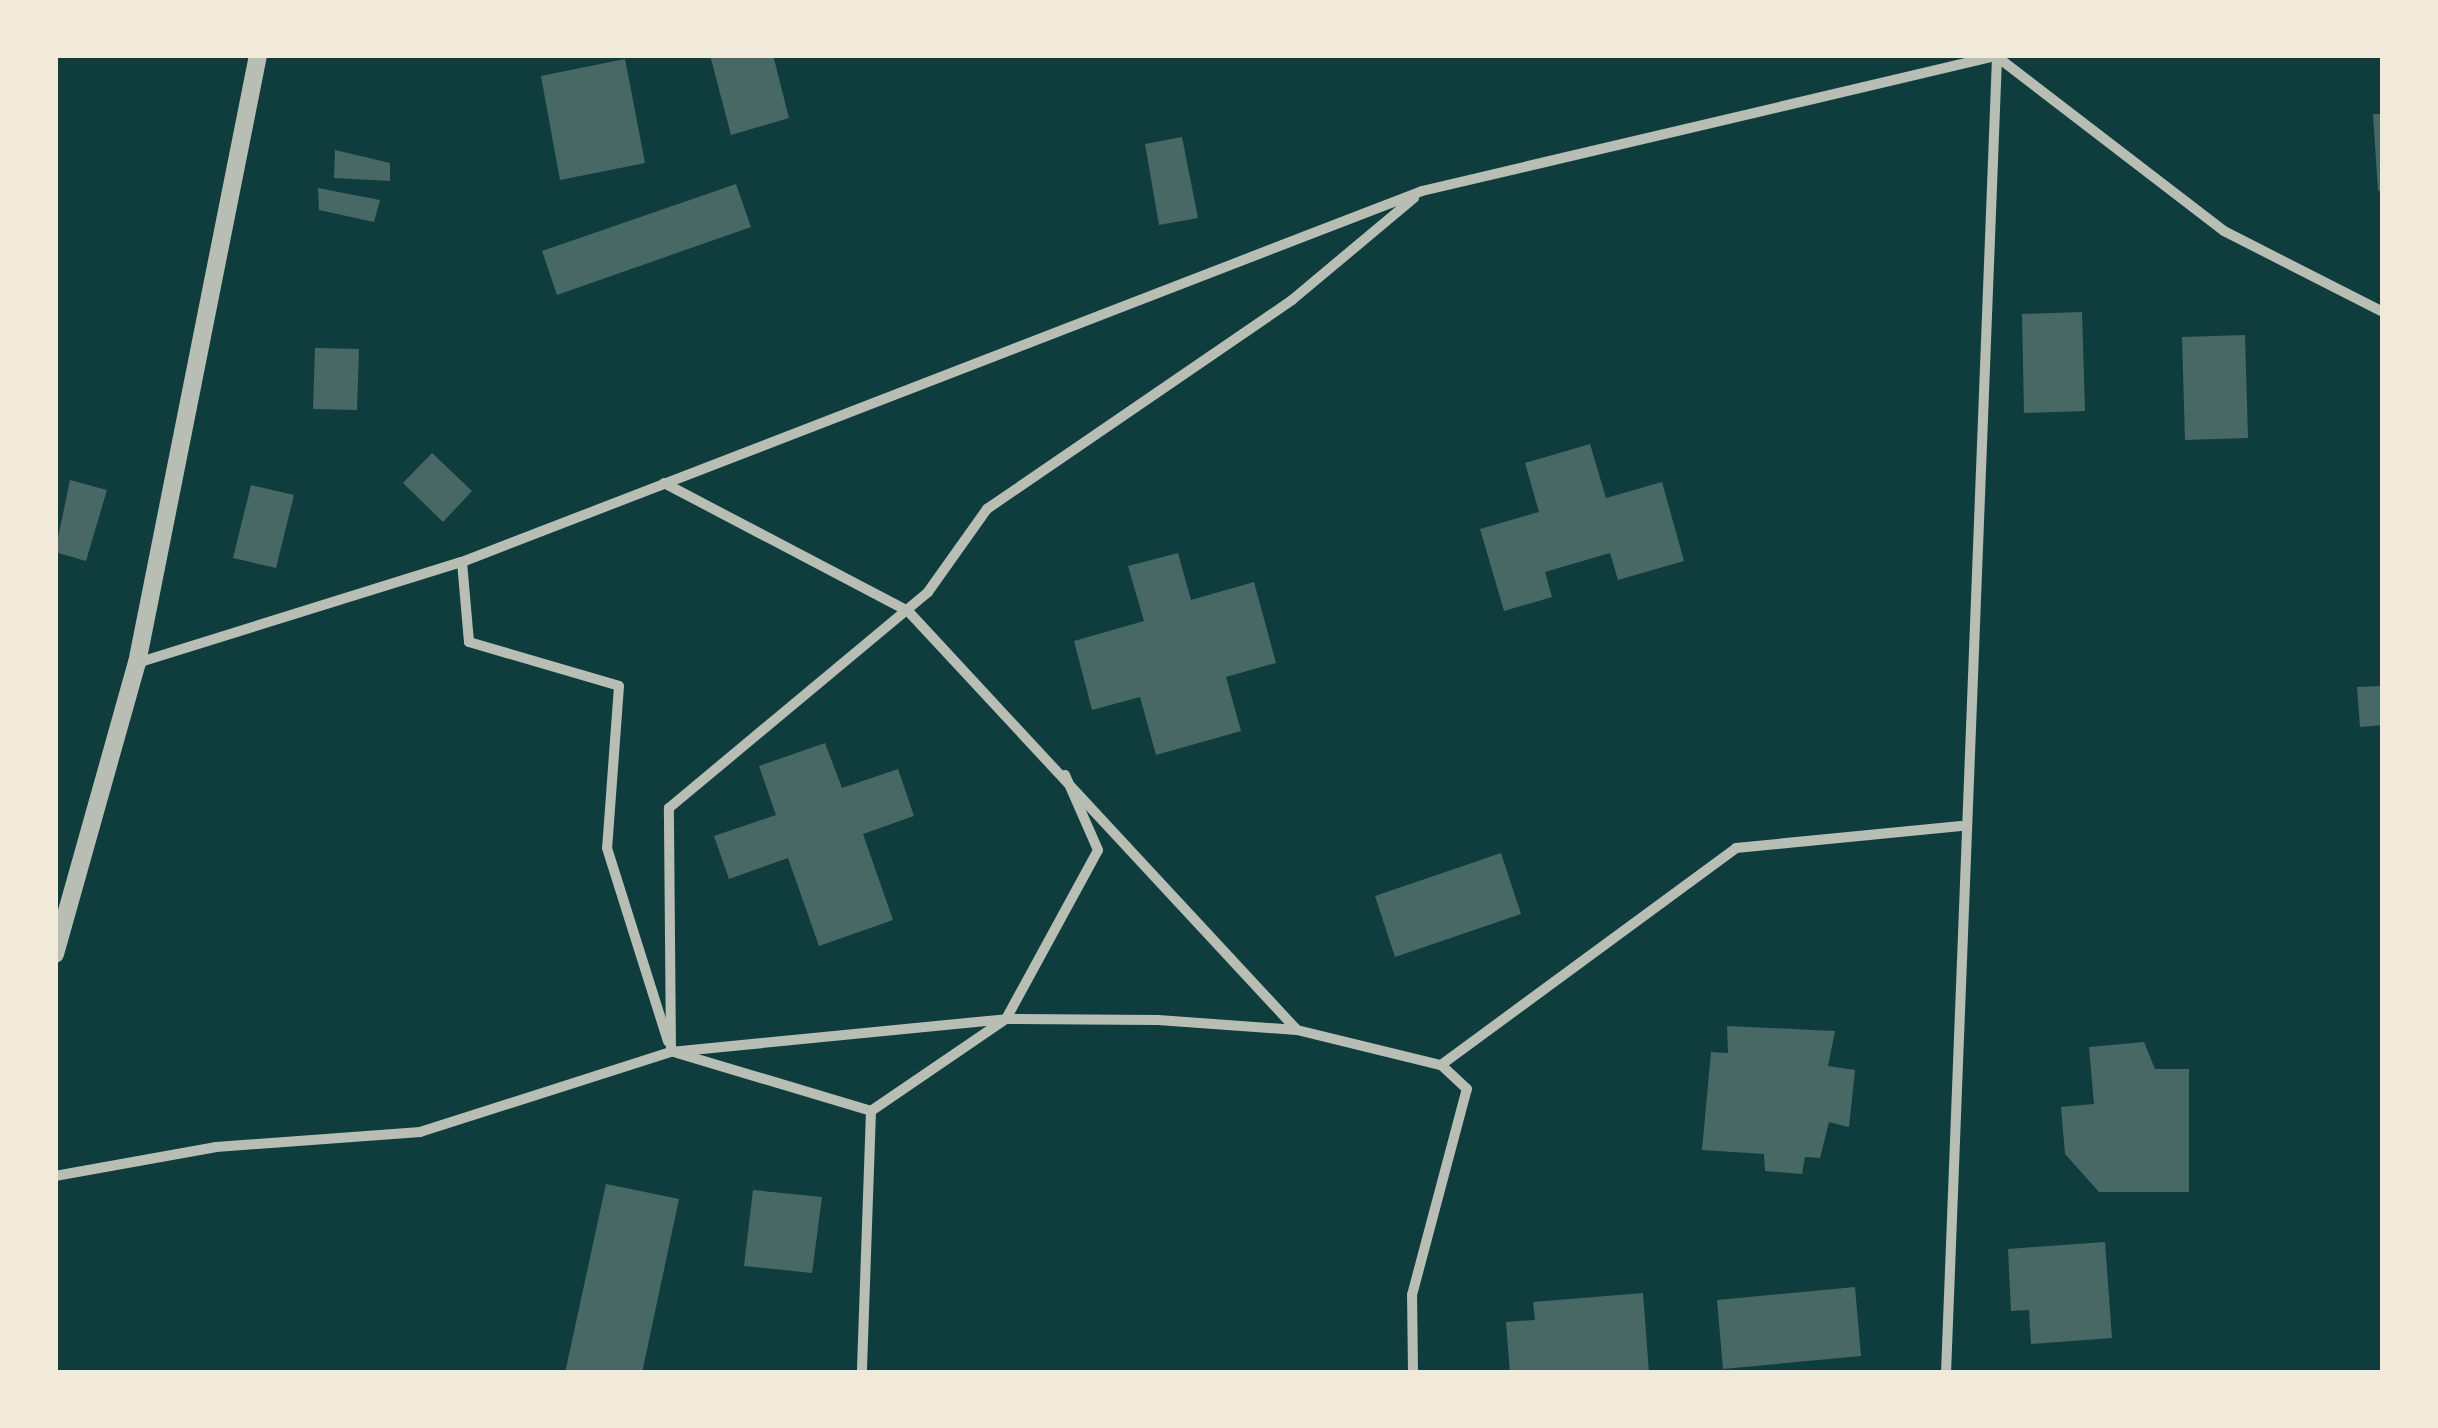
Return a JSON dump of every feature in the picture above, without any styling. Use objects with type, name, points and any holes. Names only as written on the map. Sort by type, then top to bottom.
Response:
[{"type":"street","points":[[55,954],[137,663],[258,55]]},
{"type":"street","points":[[137,663],[462,562],[1422,191],[1998,55]]},
{"type":"street","points":[[1998,55],[2224,231],[2383,312]]},
{"type":"street","points":[[1946,1373],[1960,826],[1998,55]]},
{"type":"street","points":[[671,1052],[668,808],[908,611],[987,509],[1292,300],[1422,191]]},
{"type":"street","points":[[664,483],[908,611],[1060,765],[1297,1030]]},
{"type":"street","points":[[462,562],[469,642],[619,686],[607,848],[671,1052]]},
{"type":"street","points":[[871,1111],[1006,1019],[1098,850],[1060,765]]},
{"type":"street","points":[[1441,1064],[1736,848],[1960,826]]},
{"type":"street","points":[[55,1176],[216,1147],[420,1132],[671,1052],[1006,1019],[1297,1030],[1441,1064],[1467,1089],[1412,1295],[1413,1373]]},
{"type":"street","points":[[671,1052],[871,1111]]},
{"type":"street","points":[[862,1373],[871,1111]]},
{"type":"building","points":[[710,55],[773,55],[789,118],[731,135]]},
{"type":"building","points":[[625,59],[645,163],[560,180],[541,76]]},
{"type":"building","points":[[2373,114],[2383,114],[2383,190],[2378,191]]},
{"type":"building","points":[[1182,137],[1198,218],[1159,225],[1145,144]]},
{"type":"building","points":[[335,150],[390,163],[390,181],[334,178]]},
{"type":"building","points":[[736,184],[751,227],[557,295],[542,251]]},
{"type":"building","points":[[318,188],[380,200],[374,222],[319,210]]},
{"type":"building","points":[[2082,312],[2085,411],[2024,413],[2022,314]]},
{"type":"building","points":[[2245,335],[2248,438],[2185,440],[2182,337]]},
{"type":"building","points":[[315,348],[359,349],[357,410],[313,409]]},
{"type":"building","points":[[1590,444],[1606,498],[1662,482],[1684,561],[1618,580],[1610,553],[1545,572],[1552,597],[1504,611],[1480,529],[1539,512],[1525,463]]},
{"type":"building","points":[[432,453],[472,491],[443,522],[403,483]]},
{"type":"building","points":[[70,480],[107,490],[86,561],[55,552]]},
{"type":"building","points":[[251,485],[294,495],[276,568],[233,558]]},
{"type":"building","points":[[1178,553],[1191,600],[1254,582],[1276,663],[1226,677],[1241,731],[1156,755],[1140,697],[1092,710],[1074,641],[1144,621],[1128,566]]},
{"type":"building","points":[[2383,686],[2383,725],[2360,727],[2357,687]]},
{"type":"building","points":[[825,743],[842,788],[898,769],[914,816],[863,834],[893,920],[819,946],[788,858],[729,879],[714,836],[776,815],[759,766]]},
{"type":"building","points":[[1501,853],[1521,914],[1395,957],[1375,896]]},
{"type":"building","points":[[1727,1026],[1835,1031],[1828,1066],[1855,1070],[1849,1127],[1829,1122],[1820,1158],[1805,1157],[1802,1174],[1765,1171],[1764,1154],[1702,1150],[1711,1052],[1728,1053]]},
{"type":"building","points":[[2144,1042],[2155,1069],[2189,1069],[2189,1192],[2099,1192],[2065,1154],[2061,1107],[2094,1104],[2089,1047]]},
{"type":"building","points":[[606,1184],[679,1199],[642,1373],[565,1373]]},
{"type":"building","points":[[753,1190],[822,1197],[812,1273],[744,1266]]},
{"type":"building","points":[[2105,1242],[2112,1338],[2031,1344],[2029,1310],[2011,1311],[2008,1249]]},
{"type":"building","points":[[1855,1287],[1861,1356],[1723,1369],[1717,1300]]},
{"type":"building","points":[[1643,1293],[1649,1373],[1510,1373],[1506,1322],[1535,1320],[1533,1302]]}]
